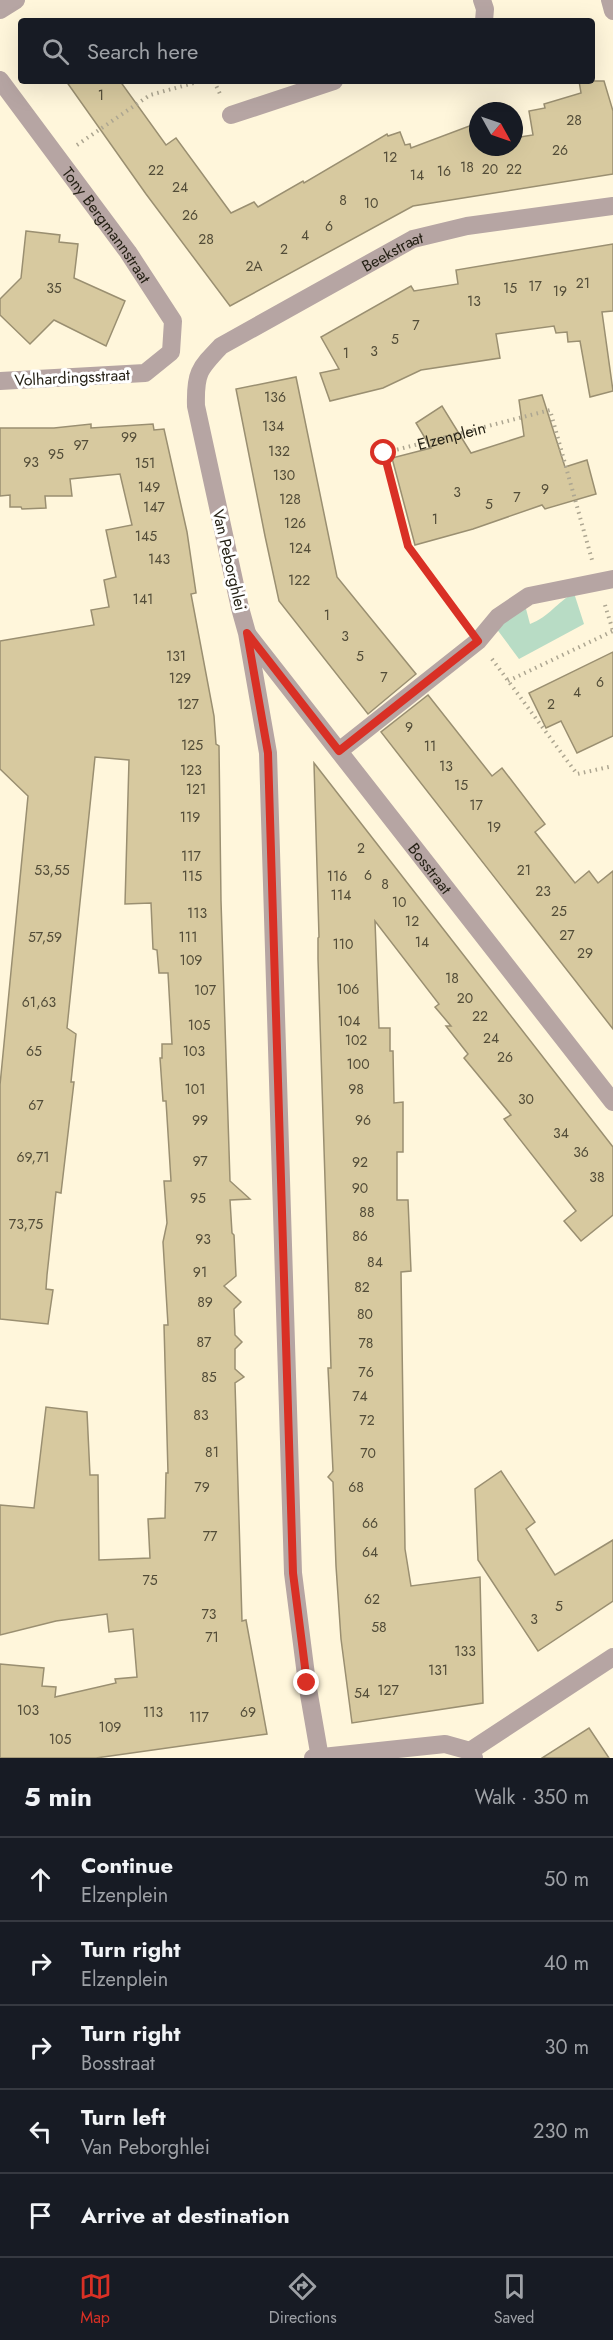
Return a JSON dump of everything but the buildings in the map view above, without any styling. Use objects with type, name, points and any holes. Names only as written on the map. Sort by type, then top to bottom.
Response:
[{"type":"street","points":[[0,10],[16,0]]},
{"type":"street","points":[[482,0],[485,9],[484,18]]},
{"type":"street","points":[[610,0],[613,11]]},
{"type":"street","name":"Tony Bergmannstraat","points":[[0,80],[128,252],[173,321],[171,352],[145,373]]},
{"type":"street","points":[[231,115],[325,84]]},
{"type":"street","name":"Beekstraat","points":[[201,367],[221,346],[413,239],[467,226],[613,206]]},
{"type":"street","name":"Van Peborghlei","points":[[201,367],[195,384],[196,406],[247,633],[268,753],[293,1573],[318,1758]]},
{"type":"street","name":"Volhardingsstraat","points":[[0,381],[145,373]]},
{"type":"street","points":[[339,751],[478,641],[498,617],[529,596],[606,581]]},
{"type":"street","name":"Bosstraat","points":[[247,633],[613,1102]]},
{"type":"street","points":[[318,1758],[445,1744],[472,1754],[613,1657]]},
{"type":"path","points":[[59,157],[150,95],[190,84]]},
{"type":"path","name":"Elzenplein","points":[[613,631],[606,581],[550,410],[384,453],[408,546],[577,774],[613,767]]},
{"type":"path","points":[[508,681],[613,631]]},
{"type":"green space","points":[[574,593],[584,624],[519,659],[496,628],[525,605],[530,624],[537,621]]},
{"type":"route","points":[[307,1683],[293,1573],[268,753],[247,633],[339,751],[478,641],[408,546],[384,453]]}]
